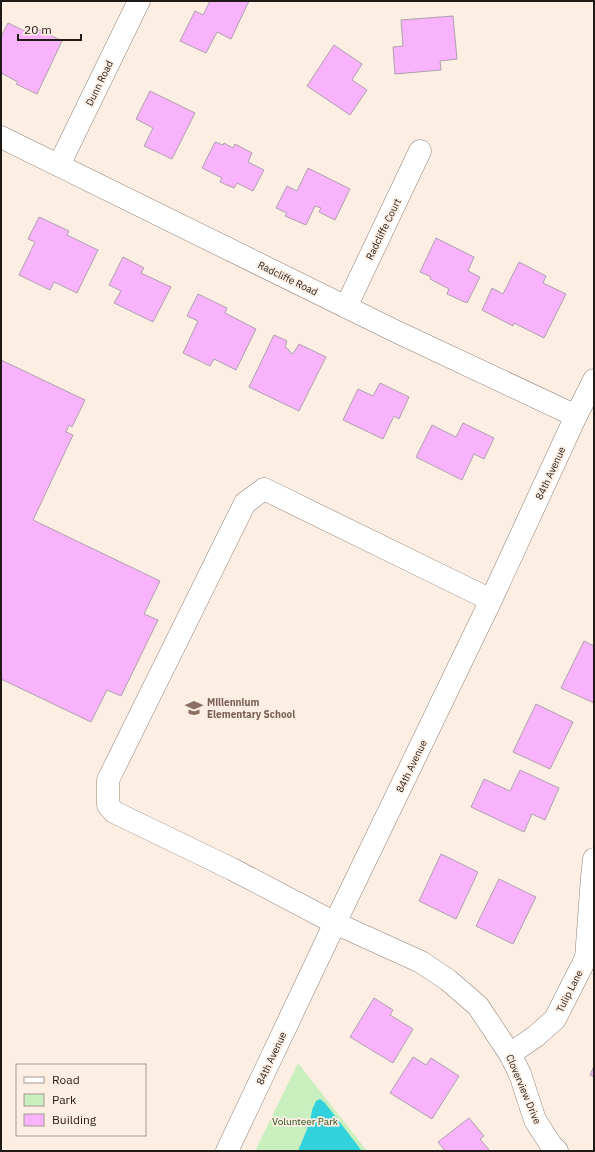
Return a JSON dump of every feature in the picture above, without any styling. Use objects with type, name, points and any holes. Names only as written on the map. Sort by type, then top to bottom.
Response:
[{"type":"street","name":"Dunn Road","points":[[59,165],[139,1]]},
{"type":"street","name":"Radcliffe Road","points":[[1,137],[395,331],[576,416]]},
{"type":"street","name":"Radcliffe Court","points":[[346,307],[420,151]]},
{"type":"street","name":"84th Avenue","points":[[227,1151],[491,600],[594,380]]},
{"type":"street","name":"Cloverview Drive","points":[[491,600],[264,489],[245,502],[214,564],[108,780],[108,805],[114,812],[232,869],[335,923],[420,962],[448,980],[478,1006],[510,1054],[520,1074],[535,1120],[557,1151]]},
{"type":"street","name":"Tulip Lane","points":[[510,1054],[536,1036],[555,1019],[586,958],[594,859]]},
{"type":"green space","name":"Volunteer Park","points":[[298,1063],[367,1151],[255,1151]]},
{"type":"water","points":[[320,1099],[325,1103],[362,1151],[298,1151],[310,1122],[312,1110],[316,1101]]},
{"type":"building","points":[[210,1],[249,1],[231,39],[217,32],[206,53],[180,41],[195,11],[203,15]]},
{"type":"building","points":[[453,16],[457,59],[440,61],[441,70],[395,74],[393,47],[403,46],[401,20]]},
{"type":"building","points":[[8,23],[31,34],[34,27],[62,41],[37,94],[16,84],[18,82],[1,73],[1,37]]},
{"type":"building","points":[[334,45],[362,64],[352,80],[367,90],[350,115],[307,86]]},
{"type":"building","points":[[150,91],[195,113],[172,159],[144,146],[153,128],[136,119]]},
{"type":"building","points":[[215,142],[223,145],[224,143],[233,148],[235,144],[252,153],[248,162],[264,170],[253,191],[237,183],[234,188],[220,182],[222,178],[202,168]]},
{"type":"building","points":[[308,168],[350,189],[335,220],[319,212],[321,208],[315,206],[306,225],[285,216],[287,213],[276,208],[287,186],[297,191]]},
{"type":"building","points":[[39,217],[69,231],[67,235],[98,250],[77,293],[54,282],[50,290],[19,275],[35,242],[28,239]]},
{"type":"building","points":[[436,238],[474,257],[468,271],[480,277],[467,303],[447,294],[449,289],[430,279],[431,277],[420,272]]},
{"type":"building","points":[[123,257],[144,268],[141,273],[171,287],[153,322],[114,303],[121,291],[109,285]]},
{"type":"building","points":[[519,262],[546,276],[543,283],[566,294],[544,338],[514,323],[513,326],[482,310],[492,288],[503,294]]},
{"type":"building","points":[[198,294],[227,308],[225,313],[256,329],[236,370],[214,359],[210,366],[183,353],[198,321],[187,316]]},
{"type":"building","points":[[274,335],[287,341],[285,347],[293,354],[299,344],[326,357],[299,411],[249,387]]},
{"type":"building","points":[[1,360],[85,400],[72,427],[69,425],[66,432],[73,435],[33,520],[160,581],[144,614],[158,620],[121,696],[107,690],[91,722],[1,679]]},
{"type":"building","points":[[380,383],[409,397],[399,419],[394,416],[383,439],[343,420],[358,389],[373,396]]},
{"type":"building","points":[[463,423],[494,438],[484,459],[474,454],[462,480],[416,457],[432,425],[456,437]]},
{"type":"building","points":[[584,641],[594,646],[594,703],[561,688]]},
{"type":"building","points":[[536,704],[573,722],[550,769],[513,752]]},
{"type":"building","points":[[520,770],[559,788],[545,820],[532,814],[524,832],[471,807],[484,779],[510,791]]},
{"type":"building","points":[[441,854],[478,872],[456,919],[419,901]]},
{"type":"building","points":[[499,879],[536,897],[513,944],[476,926]]},
{"type":"building","points":[[374,998],[393,1010],[390,1015],[413,1029],[393,1063],[350,1037]]},
{"type":"building","points":[[413,1057],[426,1065],[431,1058],[459,1076],[432,1119],[390,1093]]},
{"type":"building","points":[[594,1066],[594,1077],[590,1075]]},
{"type":"building","points":[[469,1118],[484,1136],[480,1139],[490,1151],[445,1151],[438,1142]]},
{"type":"place","name":"Millennium Elementary School","points":[[194,708]]}]
